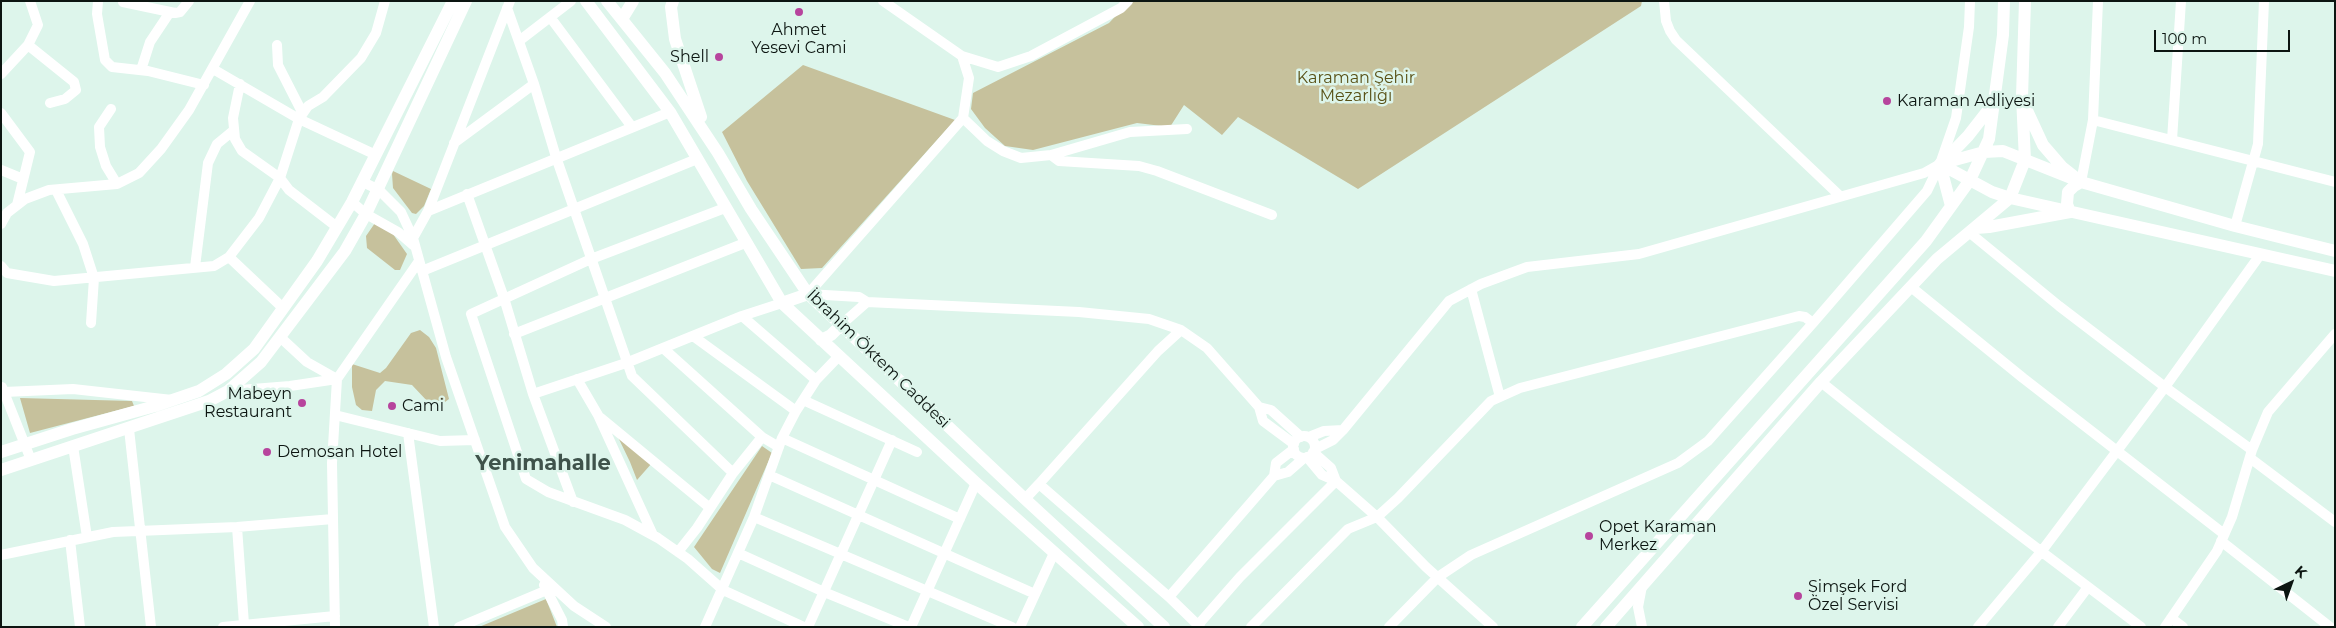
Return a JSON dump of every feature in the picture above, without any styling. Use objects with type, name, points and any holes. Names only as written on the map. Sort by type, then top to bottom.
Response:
[{"type":"main road","points":[[1,452],[199,391],[226,374],[254,349],[317,261],[352,202],[453,1]]},
{"type":"main road","points":[[1,470],[130,429],[209,401],[228,391],[261,362],[345,251],[379,190],[466,1]]},
{"type":"main road","name":"İbrahim Öktem Caddesi","points":[[586,1],[670,112],[745,243],[782,303],[976,483],[1138,627]]},
{"type":"main road","name":"İbrahim Öktem Caddesi","points":[[607,1],[665,73],[718,153],[751,209],[808,294],[1164,627]]},
{"type":"main road","points":[[622,19],[633,1]]},
{"type":"main road","points":[[673,1],[671,6],[675,39],[696,105],[718,153]]},
{"type":"main road","points":[[1582,627],[1926,241],[1970,180],[1989,139],[2003,35],[2004,1]]},
{"type":"main road","points":[[1606,627],[1821,382],[1937,259],[2010,198],[2025,160],[2022,97],[2025,1]]},
{"type":"main road","points":[[2022,97],[2031,122],[2043,145],[2062,167],[2081,182]]},
{"type":"main road","points":[[1940,164],[1973,131],[1994,102]]},
{"type":"main road","points":[[1940,164],[1984,152],[2003,151],[2081,182],[2235,226],[2335,251]]},
{"type":"main road","points":[[1940,164],[1992,192],[2010,198],[2335,271]]},
{"type":"main road","points":[[1940,164],[1951,206]]},
{"type":"main road","points":[[2070,212],[2066,200],[2068,192],[2081,182]]},
{"type":"main road","points":[[1973,230],[2070,212]]},
{"type":"main road","points":[[782,303],[808,294]]},
{"type":"main road","points":[[821,340],[831,335],[842,324]]},
{"type":"main road","points":[[1107,575],[1176,627]]},
{"type":"main road","points":[[1090,585],[1129,627]]},
{"type":"street","points":[[1,74],[28,45],[38,24],[30,1]]},
{"type":"street","points":[[98,1],[97,14],[104,60],[112,67],[141,70],[204,85]]},
{"type":"street","points":[[123,2],[170,12],[180,12],[189,1]]},
{"type":"street","points":[[1,224],[7,213],[25,199],[56,190],[117,184],[139,173],[161,149],[189,110],[250,1]]},
{"type":"street","points":[[1,266],[7,274],[54,281],[214,266],[229,257],[259,218],[280,178],[301,116],[323,97],[361,58],[376,33],[385,1]]},
{"type":"street","points":[[518,41],[571,1]]},
{"type":"street","points":[[884,1],[962,56],[998,67],[1031,56],[1110,14],[1128,1]]},
{"type":"street","points":[[1664,1],[1666,20],[1670,32],[1676,40],[1840,196]]},
{"type":"street","points":[[1389,627],[1438,577],[1471,555],[1678,463],[1694,453],[1713,436],[1927,191],[1940,164],[1956,118],[1969,27],[1970,1]]},
{"type":"street","points":[[2081,182],[2093,120],[2098,1]]},
{"type":"street","points":[[2172,140],[2181,1]]},
{"type":"street","points":[[2235,226],[2258,144],[2264,1]]},
{"type":"street","points":[[414,243],[509,5]]},
{"type":"street","points":[[509,5],[518,41],[534,84],[556,158],[632,376],[733,473]]},
{"type":"street","points":[[141,70],[150,42],[170,12]]},
{"type":"street","points":[[550,17],[632,127]]},
{"type":"street","points":[[28,45],[74,82],[76,90],[65,99],[50,103]]},
{"type":"street","points":[[277,45],[278,64],[301,116]]},
{"type":"street","points":[[808,294],[962,118],[969,78],[962,56]]},
{"type":"street","points":[[213,69],[376,155]]},
{"type":"street","points":[[240,84],[233,118],[235,138],[242,151],[280,178],[289,190],[337,227]]},
{"type":"street","points":[[454,143],[534,84]]},
{"type":"street","points":[[112,109],[99,127],[100,147],[106,166],[117,184]]},
{"type":"street","points":[[428,210],[670,112]]},
{"type":"street","points":[[1,113],[30,152],[16,205]]},
{"type":"street","points":[[962,118],[976,133],[1003,151],[1021,158],[1050,155],[1130,132],[1187,129]]},
{"type":"street","points":[[2093,120],[2335,182]]},
{"type":"street","points":[[195,268],[208,163],[217,144],[234,130]]},
{"type":"street","points":[[1050,155],[1058,161],[1139,166],[1157,171],[1272,215]]},
{"type":"street","points":[[422,271],[574,211],[697,159]]},
{"type":"street","points":[[1274,476],[1288,472],[1310,454],[1334,440],[1449,301],[1471,289],[1527,267],[1639,254],[1924,172],[1940,164]]},
{"type":"street","points":[[1,170],[23,179]]},
{"type":"street","points":[[363,182],[379,190],[401,212],[414,243],[446,357],[505,527],[547,590],[562,620],[563,627]]},
{"type":"street","points":[[56,190],[83,244],[94,278],[91,323]]},
{"type":"street","points":[[467,194],[504,298],[533,394],[573,502]]},
{"type":"street","points":[[352,202],[366,214],[414,243]]},
{"type":"street","points":[[725,208],[590,259],[471,314],[526,479],[548,492],[625,520],[678,552],[723,590],[804,627]]},
{"type":"street","points":[[1973,230],[2060,306],[2251,454],[2335,522]]},
{"type":"street","points":[[514,334],[745,243]]},
{"type":"street","points":[[1978,627],[2041,552],[2165,387],[2260,254]]},
{"type":"street","points":[[229,257],[283,308]]},
{"type":"street","points":[[335,627],[333,519],[337,379],[419,261]]},
{"type":"street","points":[[1911,287],[2116,450],[2330,627]]},
{"type":"street","points":[[1471,289],[1500,397]]},
{"type":"street","points":[[808,294],[859,298],[867,302],[1079,312],[1150,319],[1181,330],[1207,348],[1259,407],[1263,421],[1299,442],[1315,445],[1310,454]]},
{"type":"street","points":[[842,324],[867,302]]},
{"type":"street","points":[[533,394],[626,363],[742,316],[782,303]]},
{"type":"street","points":[[742,316],[816,380]]},
{"type":"street","points":[[1251,627],[1348,529],[1377,516],[1398,498],[1491,401],[1520,388],[1799,316],[1813,323]]},
{"type":"street","points":[[1025,499],[1158,351],[1181,330]]},
{"type":"street","points":[[2183,627],[2168,622],[2212,558],[2223,538],[2232,517],[2251,454],[2268,412],[2335,334]]},
{"type":"street","points":[[693,336],[796,411]]},
{"type":"street","points":[[280,337],[307,362],[337,379]]},
{"type":"street","points":[[663,348],[762,437],[874,481],[960,519]]},
{"type":"street","points":[[705,627],[754,517],[780,443],[796,411],[816,380],[839,356]]},
{"type":"street","points":[[228,391],[290,386],[337,379]]},
{"type":"street","points":[[577,379],[598,415],[652,535]]},
{"type":"street","points":[[1821,382],[2138,626]]},
{"type":"street","points":[[31,460],[2,388],[72,389],[173,400]]},
{"type":"street","points":[[803,400],[917,452]]},
{"type":"street","points":[[335,415],[440,441],[475,440]]},
{"type":"street","points":[[598,415],[710,508]]},
{"type":"street","points":[[130,429],[151,627]]},
{"type":"street","points":[[1169,597],[1274,476],[1276,463],[1299,442],[1324,431],[1343,430]]},
{"type":"street","points":[[408,433],[434,627]]},
{"type":"street","points":[[678,552],[697,528],[733,473],[762,437]]},
{"type":"street","points":[[808,627],[842,555],[892,440]]},
{"type":"street","points":[[1299,442],[1295,453],[1310,454]]},
{"type":"street","points":[[73,446],[87,537]]},
{"type":"street","points":[[1310,454],[1322,475],[1336,481],[1377,516],[1438,577],[1493,626]]},
{"type":"street","points":[[769,475],[1035,594]]},
{"type":"street","points":[[1039,484],[1169,597],[1199,626],[1240,577],[1336,481]]},
{"type":"street","points":[[738,553],[824,592],[910,627],[976,483]]},
{"type":"street","points":[[754,517],[1012,627]]},
{"type":"street","points":[[1,555],[112,532],[236,527],[333,519]]},
{"type":"street","points":[[236,527],[244,624]]},
{"type":"street","points":[[70,540],[80,627]]},
{"type":"street","points":[[1020,627],[1054,553]]},
{"type":"street","points":[[533,568],[574,606],[606,627]]},
{"type":"street","points":[[1642,586],[1638,607],[1642,627]]},
{"type":"street","points":[[2058,627],[2088,587]]},
{"type":"street","points":[[459,627],[547,590]]},
{"type":"street","points":[[223,627],[335,616]]},
{"type":"green space","name":"Karaman Şehir Mezarlığı","points":[[1130,1],[1642,1],[1641,6],[1358,189],[1238,117],[1222,135],[1184,105],[1170,127],[1137,123],[1033,150],[1005,146],[985,128],[971,109],[973,93],[1109,23]]},
{"type":"green space","points":[[803,65],[955,120],[822,268],[801,269],[747,181],[722,132]]},
{"type":"green space","points":[[393,171],[431,189],[424,206],[416,214],[412,213],[393,188]]},
{"type":"green space","points":[[375,223],[388,227],[407,254],[400,270],[395,270],[367,248],[366,236]]},
{"type":"green space","points":[[420,330],[429,337],[436,348],[449,399],[437,408],[429,403],[412,385],[385,381],[376,390],[372,411],[362,410],[356,405],[352,387],[352,364],[380,373],[386,368],[411,333]]},
{"type":"green space","points":[[20,398],[132,401],[134,406],[30,433]]},
{"type":"green space","points":[[617,435],[652,463],[637,480],[630,462]]},
{"type":"green space","points":[[762,446],[772,453],[720,573],[712,569],[694,547]]},
{"type":"green space","points":[[546,599],[557,627],[479,627]]},
{"type":"place","name":"Ahmet Yesevi Cami","points":[[799,12]]},
{"type":"place","name":"Shell","points":[[719,57]]},
{"type":"place","name":"Karaman Adliyesi","points":[[1887,101]]},
{"type":"place","name":"Mabeyn Restaurant","points":[[302,403]]},
{"type":"place","name":"Cami","points":[[392,406]]},
{"type":"place","name":"Demosan Hotel","points":[[267,452]]},
{"type":"place","name":"Opet Karaman Merkez","points":[[1589,536]]},
{"type":"place","name":"Şimşek Ford Özel Servisi","points":[[1798,596]]},
{"type":"district","name":"Yenimahalle","points":[[543,464]]}]
